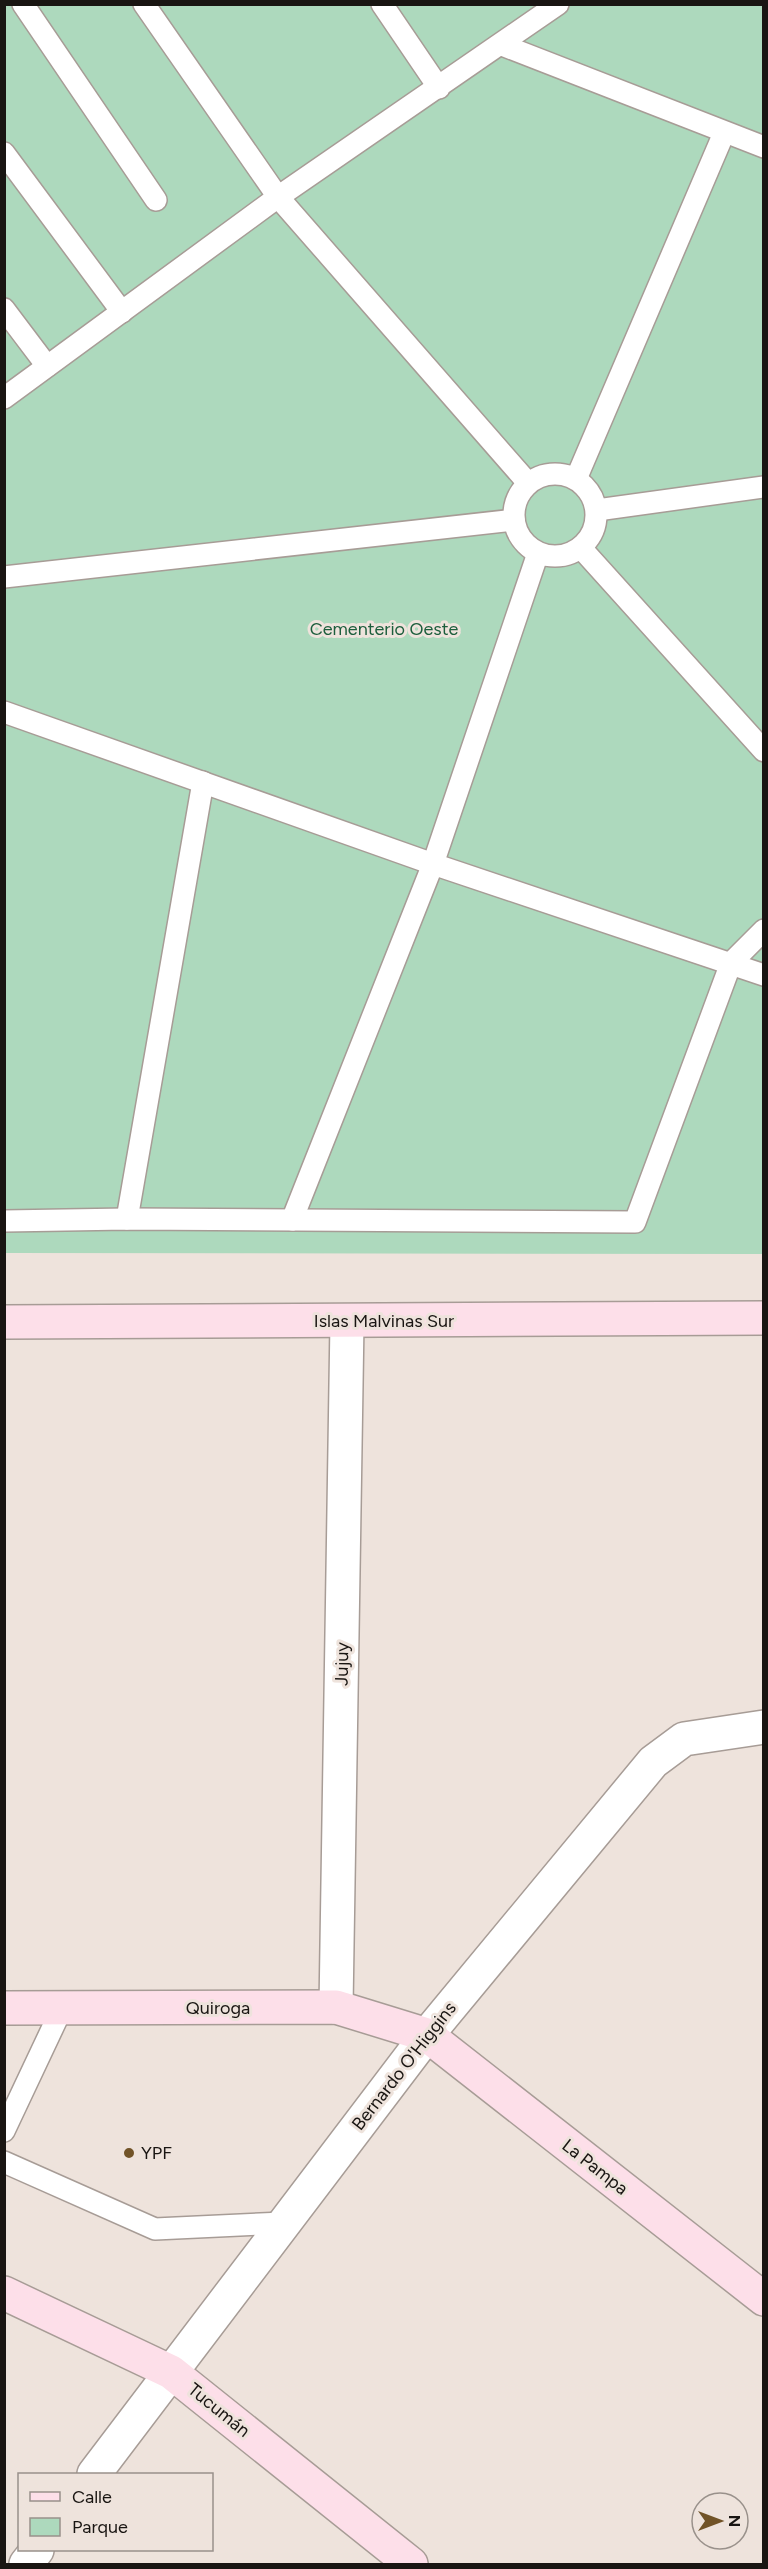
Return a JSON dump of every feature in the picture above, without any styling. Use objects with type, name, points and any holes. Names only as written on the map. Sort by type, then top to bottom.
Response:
[{"type":"street","name":"Islas Malvinas Sur","points":[[4,1322],[347,1322],[764,1318]]},
{"type":"street","name":"Jujuy","points":[[336,2007],[347,1322]]},
{"type":"street","name":"Bernardo O'Higgins","points":[[95,2473],[427,2035],[653,1762],[684,1739],[763,1728]]},
{"type":"street","name":"Quiroga","points":[[4,2008],[336,2007],[427,2035]]},
{"type":"street","name":"La Pampa","points":[[427,2035],[764,2300]]},
{"type":"street","name":"Tucumán","points":[[4,2293],[171,2372],[411,2565]]},
{"type":"street","points":[[26,2565],[36,2551]]},
{"type":"lane","points":[[23,4],[156,200]]},
{"type":"lane","points":[[144,4],[278,196],[528,483]]},
{"type":"lane","points":[[382,4],[439,88]]},
{"type":"lane","points":[[4,398],[278,196],[502,45],[558,4]]},
{"type":"lane","points":[[502,45],[764,147]]},
{"type":"lane","points":[[576,479],[724,133]]},
{"type":"lane","points":[[4,153],[122,312]]},
{"type":"lane","points":[[4,309],[47,366]]},
{"type":"lane","points":[[552,473],[564,474],[576,479],[586,486],[597,510],[596,524],[590,537],[581,548],[572,554],[560,556],[538,553],[526,545],[518,533],[514,520],[514,506],[519,493],[539,476],[552,473]]},
{"type":"lane","points":[[597,510],[764,487]]},
{"type":"lane","points":[[4,577],[514,520]]},
{"type":"lane","points":[[581,548],[764,751]]},
{"type":"lane","points":[[292,1220],[433,864],[538,553]]},
{"type":"lane","points":[[4,711],[433,864],[764,975]]},
{"type":"lane","points":[[128,1219],[203,782]]},
{"type":"lane","points":[[4,1221],[128,1219],[635,1222],[731,963],[764,930]]},
{"type":"lane","points":[[4,2131],[62,2008]]},
{"type":"lane","points":[[4,2162],[155,2229],[283,2223]]},
{"type":"green space","name":"Cementerio Oeste","points":[[5,5],[763,5],[763,1254],[5,1253]]},
{"type":"place","name":"YPF","points":[[129,2153]]}]
